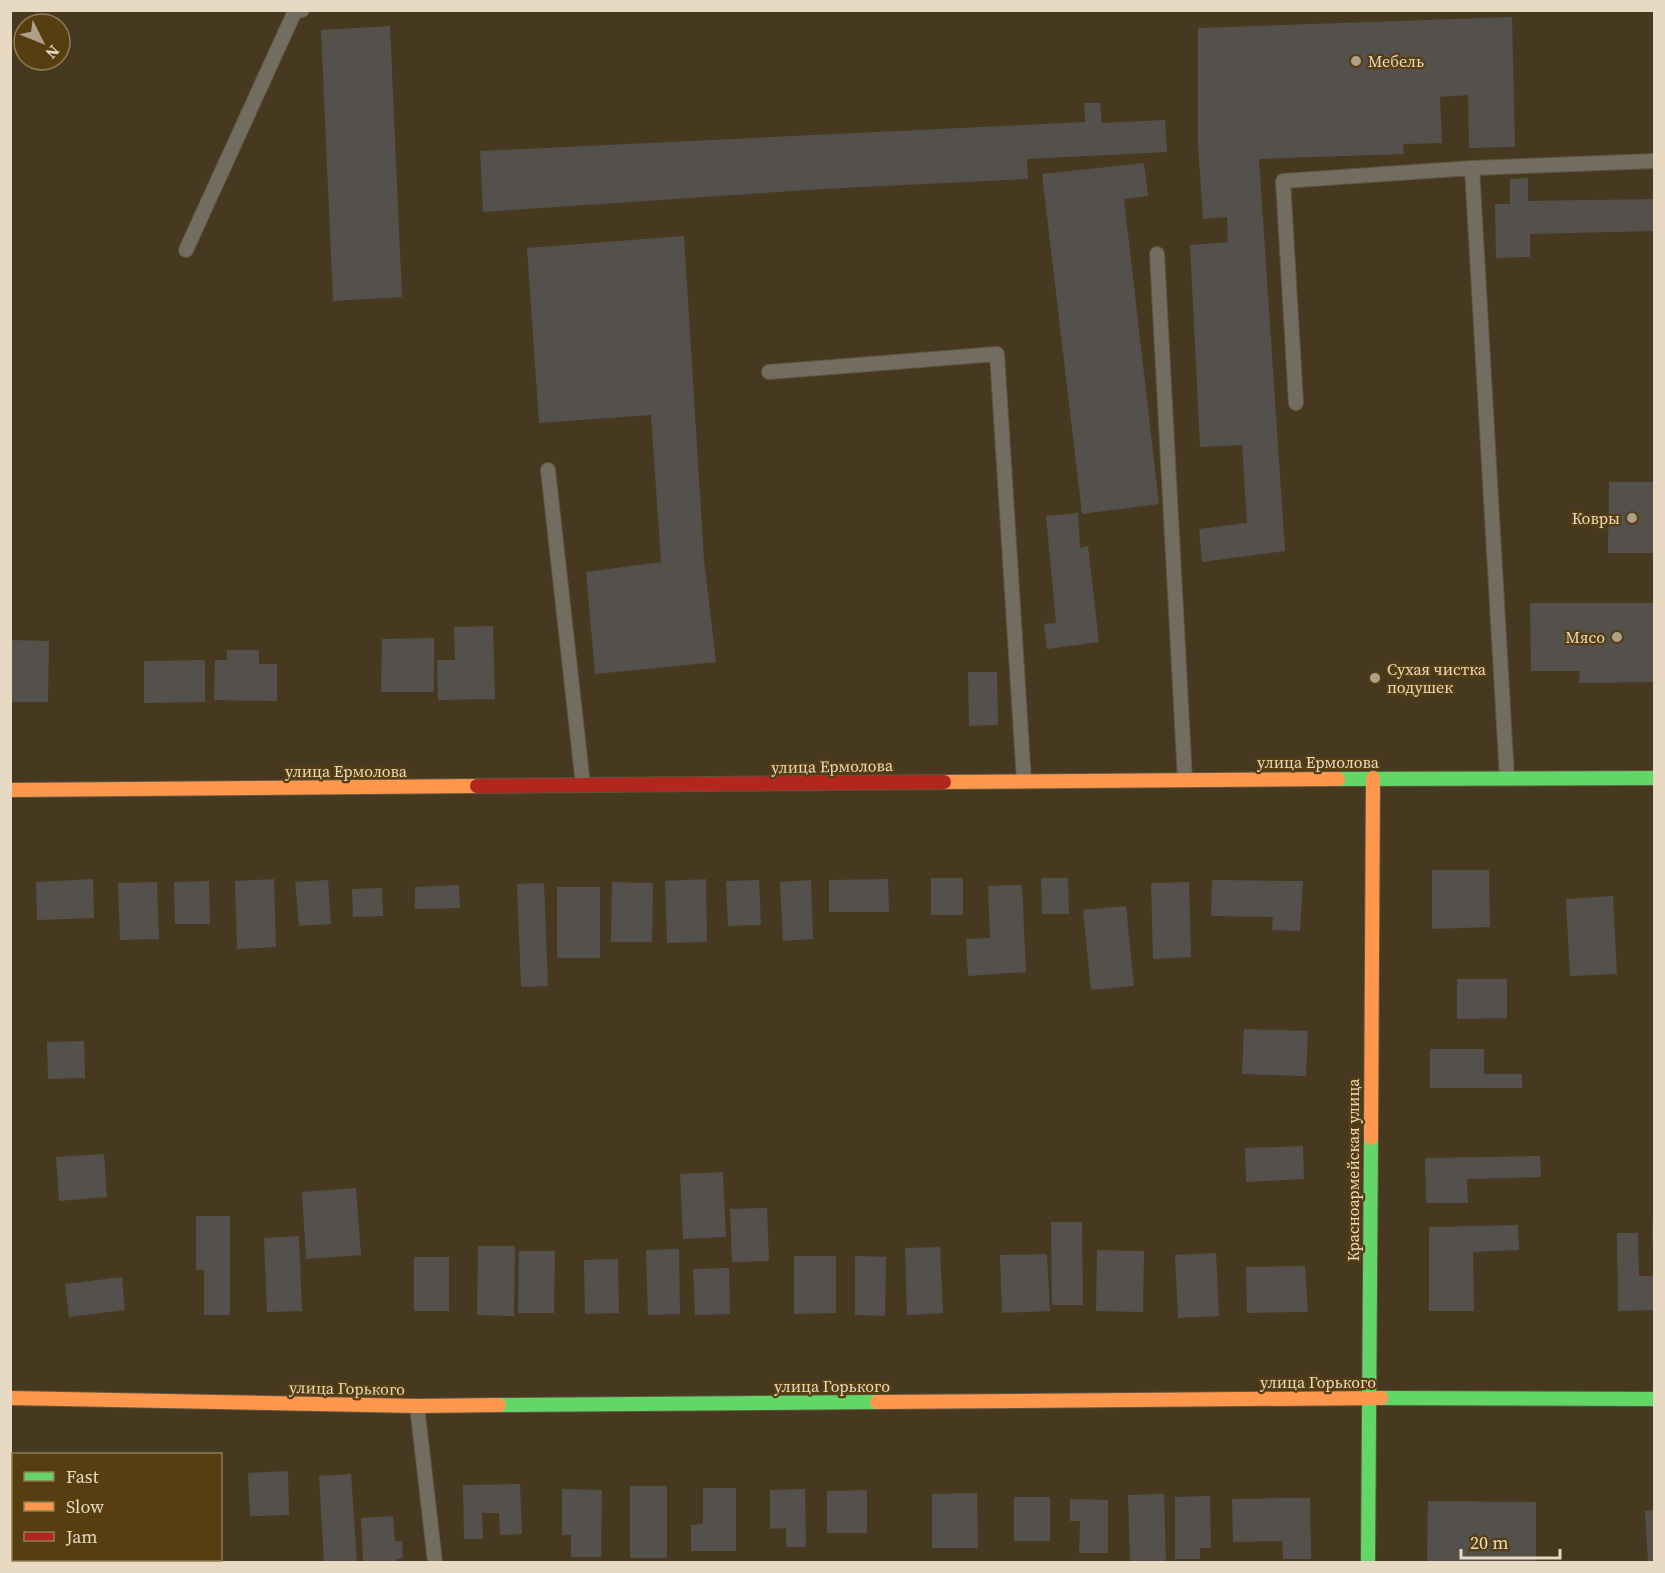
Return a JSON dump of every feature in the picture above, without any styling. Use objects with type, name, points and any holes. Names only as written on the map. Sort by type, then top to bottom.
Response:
[{"type":"street","name":"улица Ермолова","points":[[10,790],[1373,778],[1654,778]]},
{"type":"street","name":"Красноармейская улица","points":[[1368,1563],[1373,778]]},
{"type":"street","name":"улица Горького","points":[[10,1398],[417,1406],[1368,1398],[1654,1399]]},
{"type":"lane","points":[[186,250],[295,11],[302,10]]},
{"type":"lane","points":[[1296,403],[1283,181],[1472,168],[1654,161]]},
{"type":"lane","points":[[1472,168],[1507,778]]},
{"type":"lane","points":[[1157,254],[1185,780]]},
{"type":"lane","points":[[769,372],[996,354],[1024,781]]},
{"type":"lane","points":[[548,470],[583,785]]},
{"type":"lane","points":[[417,1406],[435,1563]]},
{"type":"building","points":[[1512,17],[1515,147],[1469,148],[1468,95],[1440,97],[1442,143],[1403,144],[1404,154],[1259,159],[1285,551],[1202,562],[1199,529],[1247,523],[1242,445],[1200,447],[1190,245],[1228,242],[1227,217],[1203,219],[1198,144],[1198,28]]},
{"type":"building","points":[[390,26],[402,297],[333,301],[321,30]]},
{"type":"building","points":[[1084,103],[1100,103],[1102,123],[1165,120],[1167,152],[1027,159],[1028,179],[822,189],[483,212],[480,151],[1085,122]]},
{"type":"building","points":[[1144,163],[1148,196],[1124,199],[1159,504],[1082,514],[1042,174]]},
{"type":"building","points":[[1528,178],[1528,201],[1654,199],[1654,231],[1530,234],[1530,257],[1496,258],[1495,204],[1510,204],[1510,179]]},
{"type":"building","points":[[684,236],[704,559],[716,662],[595,674],[586,572],[661,562],[651,415],[539,423],[527,248]]},
{"type":"building","name":"Ковры","points":[[1609,482],[1654,482],[1654,553],[1608,553]]},
{"type":"building","points":[[1078,513],[1080,548],[1088,546],[1099,642],[1047,649],[1044,624],[1056,623],[1046,516]]},
{"type":"building","name":"Мясо","points":[[1530,603],[1654,603],[1654,682],[1579,683],[1580,671],[1531,671]]},
{"type":"building","points":[[493,626],[495,699],[438,700],[437,660],[455,660],[454,627]]},
{"type":"building","points":[[434,638],[434,692],[381,692],[382,639]]},
{"type":"building","points":[[10,640],[49,641],[48,702],[10,702]]},
{"type":"building","points":[[227,650],[259,650],[259,664],[277,664],[277,701],[214,700],[215,660],[227,660]]},
{"type":"building","points":[[205,660],[205,702],[144,703],[144,661]]},
{"type":"building","points":[[968,672],[997,672],[998,725],[969,726]]},
{"type":"building","points":[[1432,870],[1489,870],[1490,927],[1432,929]]},
{"type":"building","points":[[931,878],[963,878],[963,915],[931,915]]},
{"type":"building","points":[[1041,878],[1068,878],[1069,914],[1042,914]]},
{"type":"building","points":[[93,879],[94,918],[37,920],[36,882]]},
{"type":"building","points":[[274,879],[276,947],[237,949],[235,881]]},
{"type":"building","points":[[706,879],[707,942],[667,943],[665,881]]},
{"type":"building","points":[[888,879],[889,912],[829,912],[829,880]]},
{"type":"building","points":[[328,880],[331,924],[299,926],[295,882]]},
{"type":"building","points":[[759,880],[761,925],[728,926],[726,881]]},
{"type":"building","points":[[811,880],[813,939],[783,941],[780,882]]},
{"type":"building","points":[[1212,880],[1303,881],[1300,931],[1272,930],[1273,917],[1211,916]]},
{"type":"building","points":[[209,881],[210,924],[175,924],[174,882]]},
{"type":"building","points":[[157,882],[159,939],[120,940],[118,883]]},
{"type":"building","points":[[612,882],[653,883],[652,942],[611,942]]},
{"type":"building","points":[[1189,882],[1191,957],[1153,959],[1151,883]]},
{"type":"building","points":[[544,883],[548,986],[521,987],[517,884]]},
{"type":"building","points":[[459,885],[460,908],[415,909],[415,887]]},
{"type":"building","points":[[1022,885],[1026,972],[968,976],[966,939],[990,938],[988,886]]},
{"type":"building","points":[[557,887],[600,887],[600,958],[557,958]]},
{"type":"building","points":[[382,888],[383,916],[353,917],[352,889]]},
{"type":"building","points":[[1613,896],[1617,974],[1570,976],[1566,899]]},
{"type":"building","points":[[1126,906],[1134,986],[1091,990],[1083,910]]},
{"type":"building","points":[[1457,979],[1507,979],[1507,1018],[1457,1019]]},
{"type":"building","points":[[1244,1029],[1308,1031],[1306,1076],[1242,1074]]},
{"type":"building","points":[[84,1041],[85,1078],[48,1079],[47,1042]]},
{"type":"building","points":[[1430,1049],[1484,1049],[1484,1074],[1522,1074],[1522,1088],[1430,1088]]},
{"type":"building","points":[[1303,1146],[1304,1179],[1246,1182],[1245,1148]]},
{"type":"building","points":[[104,1154],[107,1197],[59,1201],[56,1157]]},
{"type":"building","points":[[1540,1156],[1541,1177],[1467,1179],[1468,1203],[1426,1203],[1425,1158]]},
{"type":"building","points":[[723,1172],[726,1237],[683,1239],[680,1174]]},
{"type":"building","points":[[356,1188],[361,1255],[306,1259],[302,1192]]},
{"type":"building","points":[[767,1208],[769,1261],[732,1262],[730,1209]]},
{"type":"building","points":[[196,1216],[230,1216],[230,1315],[204,1315],[204,1270],[196,1270]]},
{"type":"building","points":[[1653,1217],[1654,1241],[1652,1241]]},
{"type":"building","points":[[1051,1222],[1082,1222],[1083,1305],[1052,1305]]},
{"type":"building","points":[[1518,1225],[1519,1250],[1473,1252],[1474,1311],[1429,1311],[1429,1227]]},
{"type":"building","points":[[1617,1233],[1638,1233],[1639,1276],[1654,1276],[1654,1310],[1618,1311]]},
{"type":"building","points":[[299,1236],[302,1311],[267,1312],[264,1238]]},
{"type":"building","points":[[478,1246],[515,1246],[514,1316],[477,1315]]},
{"type":"building","points":[[940,1247],[943,1313],[907,1315],[905,1248]]},
{"type":"building","points":[[679,1249],[680,1314],[648,1315],[646,1250]]},
{"type":"building","points":[[1097,1250],[1144,1251],[1143,1312],[1096,1311]]},
{"type":"building","points":[[519,1251],[555,1251],[554,1313],[518,1313]]},
{"type":"building","points":[[1216,1253],[1219,1316],[1178,1318],[1175,1255]]},
{"type":"building","points":[[1047,1254],[1050,1311],[1002,1313],[1000,1255]]},
{"type":"building","points":[[794,1256],[836,1256],[836,1313],[794,1314]]},
{"type":"building","points":[[855,1256],[886,1257],[885,1316],[855,1315]]},
{"type":"building","points":[[414,1257],[449,1257],[449,1311],[414,1311]]},
{"type":"building","points":[[618,1259],[619,1313],[585,1314],[584,1260]]},
{"type":"building","points":[[1305,1266],[1308,1312],[1247,1313],[1246,1267]]},
{"type":"building","points":[[729,1268],[730,1314],[695,1315],[693,1269]]},
{"type":"building","points":[[122,1277],[125,1310],[69,1317],[65,1284]]},
{"type":"building","points":[[288,1471],[289,1515],[250,1516],[248,1473]]},
{"type":"building","points":[[351,1474],[357,1562],[324,1562],[319,1476]]},
{"type":"building","points":[[520,1484],[522,1534],[500,1535],[499,1513],[482,1513],[483,1539],[464,1539],[463,1485]]},
{"type":"building","points":[[630,1486],[667,1486],[667,1558],[630,1558]]},
{"type":"building","points":[[703,1488],[736,1488],[736,1551],[691,1551],[691,1525],[703,1524]]},
{"type":"building","points":[[562,1489],[602,1490],[601,1557],[571,1557],[571,1535],[562,1535]]},
{"type":"building","points":[[805,1489],[806,1547],[786,1547],[786,1528],[770,1529],[770,1490]]},
{"type":"building","points":[[867,1490],[867,1533],[827,1533],[827,1491]]},
{"type":"building","points":[[977,1493],[978,1548],[932,1548],[932,1494]]},
{"type":"building","points":[[1164,1494],[1166,1562],[1130,1562],[1128,1495]]},
{"type":"building","points":[[1210,1496],[1211,1548],[1200,1548],[1200,1559],[1175,1559],[1175,1497]]},
{"type":"building","points":[[1014,1497],[1050,1497],[1050,1541],[1014,1541]]},
{"type":"building","points":[[1310,1498],[1311,1559],[1283,1559],[1282,1541],[1233,1542],[1232,1499]]},
{"type":"building","points":[[1070,1499],[1108,1500],[1108,1553],[1079,1553],[1080,1521],[1070,1521]]},
{"type":"building","points":[[1428,1501],[1536,1502],[1536,1562],[1427,1562]]},
{"type":"building","points":[[1654,1510],[1654,1562],[1648,1562],[1645,1511]]},
{"type":"building","points":[[393,1516],[395,1541],[402,1541],[403,1558],[397,1559],[397,1562],[363,1562],[361,1518]]},
{"type":"building","points":[[80,1561],[174,1561],[174,1562]]},
{"type":"traffic: fast","points":[[1338,779],[1654,778]]},
{"type":"traffic: fast","points":[[1368,1562],[1371,1138]]},
{"type":"traffic: fast","points":[[1381,1398],[1654,1399]]},
{"type":"traffic: fast","points":[[499,1405],[877,1402]]},
{"type":"traffic: slow","points":[[1371,1138],[1373,778]]},
{"type":"traffic: slow","points":[[944,782],[1338,779]]},
{"type":"traffic: slow","points":[[10,790],[477,786]]},
{"type":"traffic: slow","points":[[10,1398],[417,1406],[499,1405]]},
{"type":"traffic: slow","points":[[877,1402],[1381,1398]]},
{"type":"traffic: jam","points":[[477,786],[944,782]]},
{"type":"place","name":"Мебель","points":[[1356,61]]},
{"type":"place","name":"Ковры","points":[[1632,518]]},
{"type":"place","name":"Мясо","points":[[1617,637]]},
{"type":"place","name":"Сухая чистка подушек","points":[[1375,678]]}]
